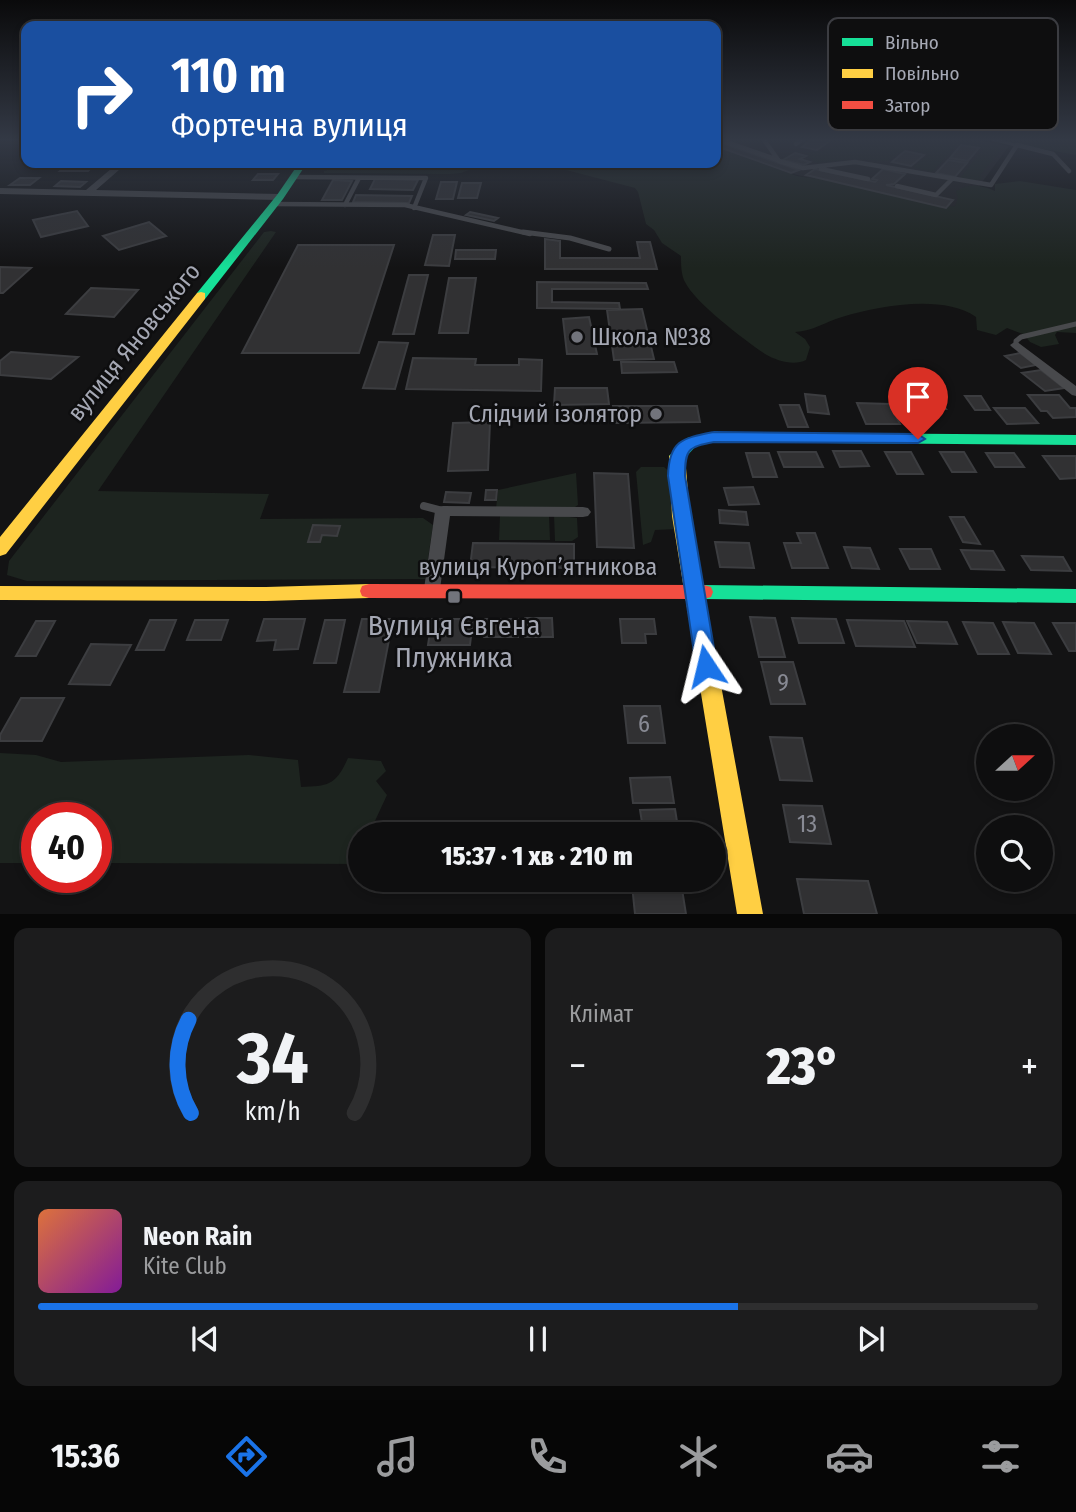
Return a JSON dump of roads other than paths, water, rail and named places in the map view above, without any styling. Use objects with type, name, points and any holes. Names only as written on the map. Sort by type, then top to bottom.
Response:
[{"type":"street","points":[[88,193],[100,183]]},
{"type":"street","name":"вулиця Яновського","points":[[0,550],[289,183]]},
{"type":"street","points":[[0,191],[277,200]]},
{"type":"street","points":[[1016,345],[1076,392]]},
{"type":"street","points":[[750,914],[681,516],[677,456],[692,441],[714,437],[1076,440]]},
{"type":"street","points":[[432,589],[443,511],[583,512]]},
{"type":"street","name":"вулиця Куропʼятникова","points":[[0,593],[253,594],[432,589],[1076,596]]},
{"type":"lane","points":[[345,205],[357,183]]},
{"type":"lane","points":[[414,208],[424,183]]},
{"type":"lane","points":[[897,186],[936,195],[948,183]]},
{"type":"lane","points":[[968,183],[990,186],[992,183]]},
{"type":"lane","points":[[277,200],[414,208],[539,236],[570,238],[609,248]]},
{"type":"lane","points":[[1016,345],[1016,341],[1021,337],[1076,324]]},
{"type":"lane","points":[[424,506],[443,511]]},
{"type":"place","name":"Школа №38","points":[[577,337]]},
{"type":"place","name":"Слідчий ізолятор","points":[[656,414]]},
{"type":"place","name":"Вулиця Євгена Плужника","points":[[454,597]]}]
